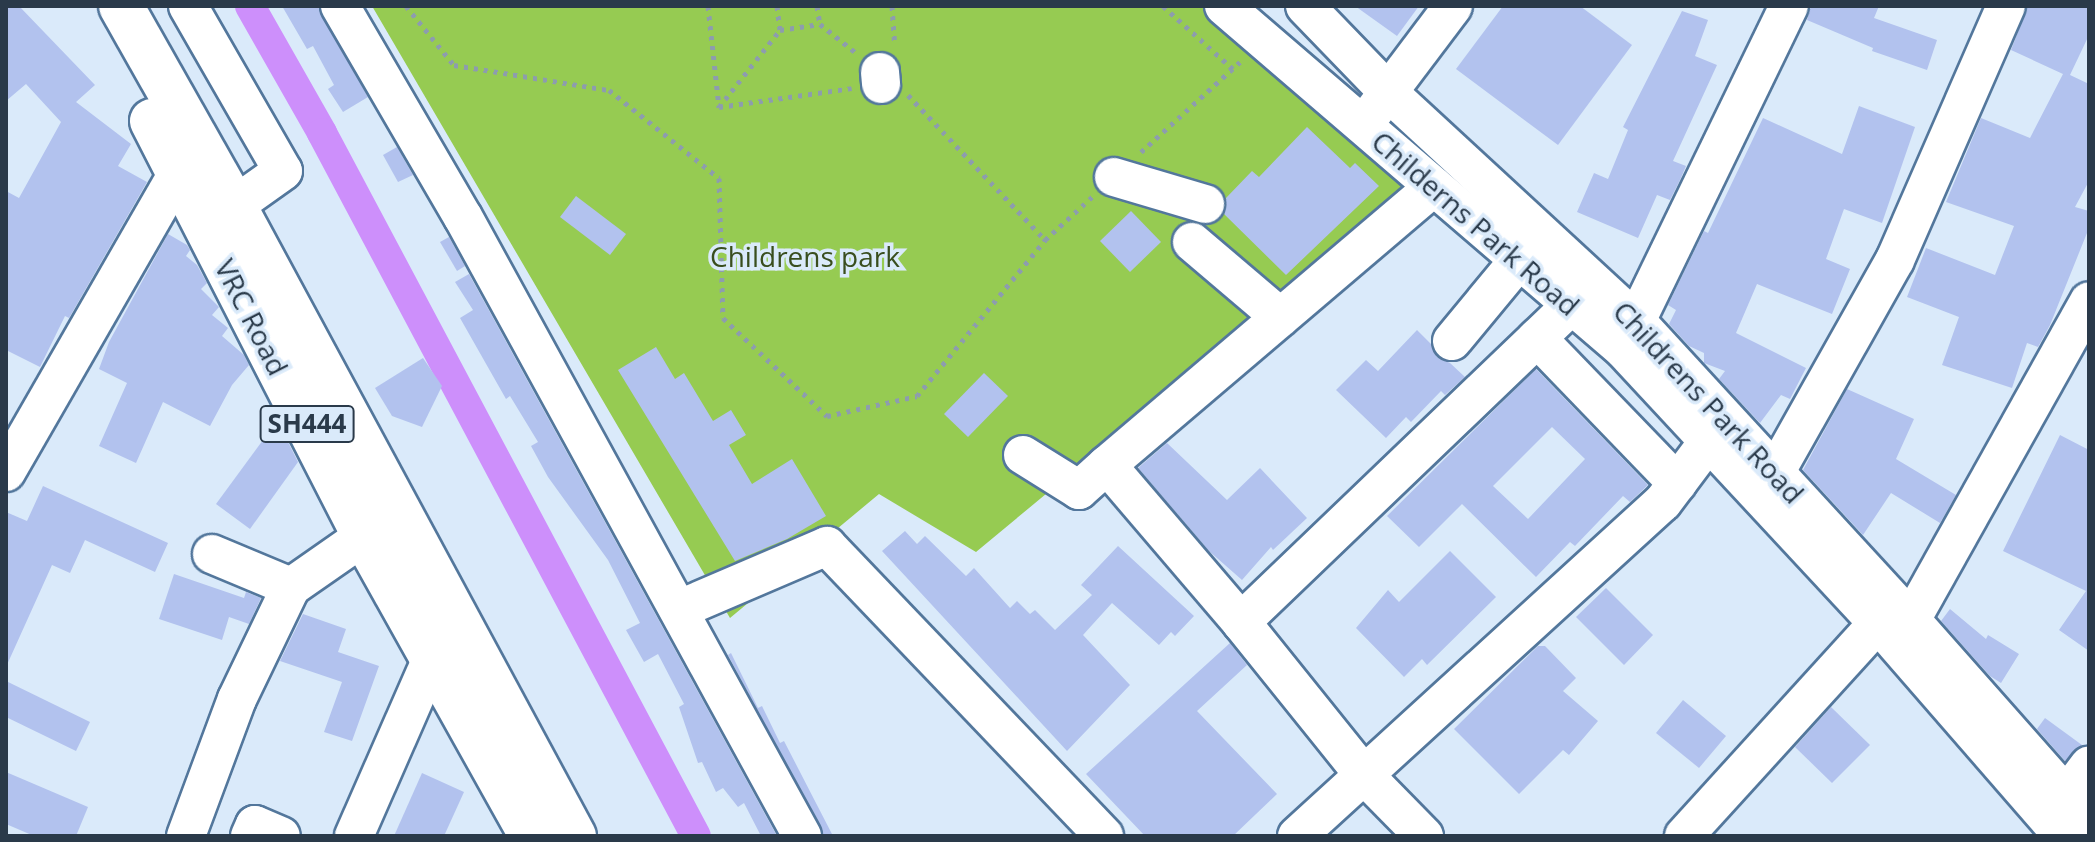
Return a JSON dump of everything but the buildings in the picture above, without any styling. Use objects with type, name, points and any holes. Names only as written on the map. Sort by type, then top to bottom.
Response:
[{"type":"main road","name":"VRC Road","points":[[91,6],[179,171],[364,536],[532,836]]},
{"type":"main road","name":"SH444","points":[[121,6],[234,206],[574,836]]},
{"type":"street","points":[[188,6],[283,171],[234,206]]},
{"type":"street","points":[[340,6],[463,217],[802,836]]},
{"type":"street","name":"Childerns Park Road","points":[[1224,6],[1623,349],[1708,442],[1895,621],[1912,663],[2004,747]]},
{"type":"street","name":"Childrens Park Road","points":[[1305,6],[1388,92],[1636,321],[1776,471],[1895,621],[2004,747],[2081,794]]},
{"type":"street","points":[[1363,126],[1453,6]]},
{"type":"street","points":[[1636,321],[1789,6]]},
{"type":"street","points":[[1776,471],[1895,260],[2006,6]]},
{"type":"street","points":[[6,472],[179,171]]},
{"type":"street","points":[[1114,177],[1205,204]]},
{"type":"street","points":[[1023,455],[1079,490],[1434,187]]},
{"type":"street","points":[[1192,242],[1280,317]]},
{"type":"street","points":[[1452,341],[1519,260]]},
{"type":"street","points":[[1684,836],[1895,621],[2089,301]]},
{"type":"street","points":[[1241,622],[1571,305]]},
{"type":"street","points":[[1537,338],[1677,483]]},
{"type":"street","points":[[1297,836],[1663,502],[1708,442]]},
{"type":"street","points":[[1107,465],[1241,622],[1364,775],[1424,836]]},
{"type":"street","points":[[186,836],[237,699],[291,587],[364,536]]},
{"type":"street","points":[[680,609],[827,546],[1104,836]]},
{"type":"street","points":[[212,554],[291,587]]},
{"type":"street","points":[[354,836],[432,658]]},
{"type":"street","points":[[2004,747],[2063,836]]},
{"type":"street","points":[[250,836],[255,825],[281,836]]},
{"type":"path","points":[[406,6],[454,65],[609,90],[719,178],[723,318],[827,416],[917,396],[1045,240],[1264,39]]},
{"type":"path","points":[[708,6],[719,107]]},
{"type":"path","points":[[777,6],[780,30]]},
{"type":"path","points":[[719,107],[780,30],[820,24],[817,6]]},
{"type":"path","points":[[1163,6],[1233,69]]},
{"type":"path","points":[[719,107],[880,78],[889,92],[901,88],[1045,240]]},
{"type":"green space","name":"Childrens park","points":[[372,6],[1202,6],[1421,183],[976,552],[879,494],[730,618]]},
{"type":"waterway","points":[[250,6],[322,133],[696,836]]}]
